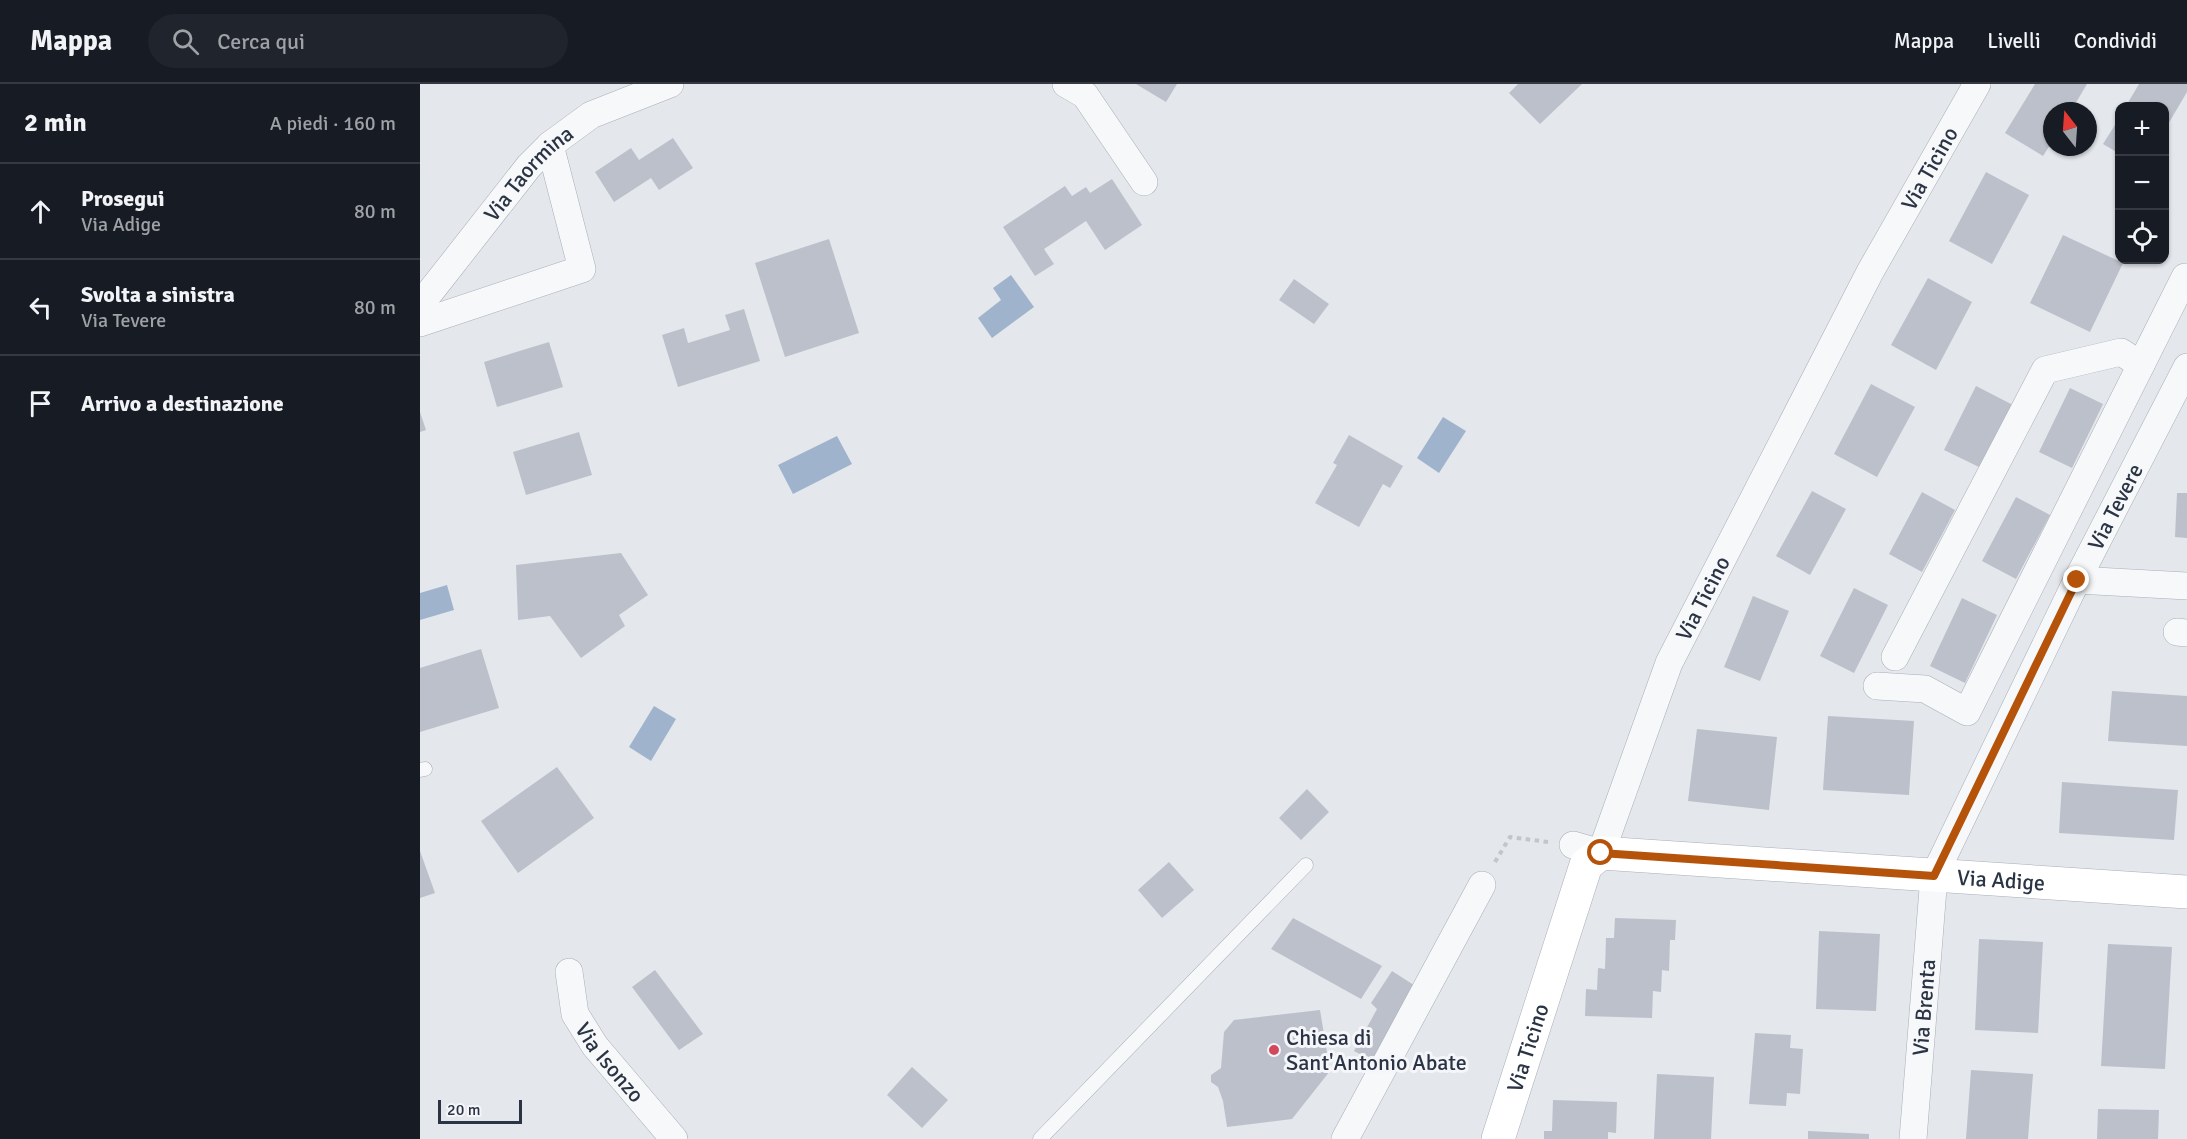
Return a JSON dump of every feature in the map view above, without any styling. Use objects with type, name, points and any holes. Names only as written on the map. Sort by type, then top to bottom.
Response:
[{"type":"main road","name":"Via Adige","points":[[1587,849],[1934,876],[2187,892]]},
{"type":"main road","name":"Via Ticino","points":[[1498,1139],[1586,865],[1587,849]]},
{"type":"street","name":"Via Taormina","points":[[420,305],[529,166],[550,145],[591,115],[670,84]]},
{"type":"street","points":[[1066,84],[1085,95],[1144,182]]},
{"type":"street","name":"Via Ticino","points":[[1587,849],[1669,663],[1870,272],[1977,84]]},
{"type":"street","points":[[420,323],[582,269],[550,145]]},
{"type":"street","points":[[1877,686],[1925,689],[1967,712],[2185,277],[2187,278]]},
{"type":"street","points":[[1895,657],[2045,370],[2121,352],[2141,365]]},
{"type":"street","name":"Via Tevere","points":[[1934,876],[2077,580],[2187,367]]},
{"type":"street","points":[[2077,580],[2187,586]]},
{"type":"street","name":"Via Brenta","points":[[1913,1139],[1934,876]]},
{"type":"street","points":[[1345,1139],[1482,885]]},
{"type":"street","name":"Via Isonzo","points":[[569,972],[575,1014],[595,1046],[675,1139]]},
{"type":"lane","points":[[1040,1139],[1306,864]]},
{"type":"path","points":[[1482,885],[1510,837],[1587,849]]},
{"type":"water","points":[[1011,275],[1034,307],[992,338],[978,318],[1001,300],[993,288]]},
{"type":"water","points":[[1443,417],[1466,431],[1439,473],[1417,458]]},
{"type":"water","points":[[837,436],[852,464],[793,494],[778,465]]},
{"type":"water","points":[[447,585],[454,610],[420,620],[420,593]]},
{"type":"water","points":[[654,706],[676,719],[651,761],[629,747]]},
{"type":"building","points":[[1136,84],[1177,84],[1166,102]]},
{"type":"building","points":[[1518,84],[1582,84],[1540,124],[1509,93]]},
{"type":"building","points":[[2035,84],[2087,84],[2076,102],[2043,102],[2043,156],[2005,133]]},
{"type":"building","points":[[2139,84],[2187,84],[2187,92],[2169,123],[2169,102],[2128,102]]},
{"type":"building","points":[[2115,125],[2115,151],[2103,144]]},
{"type":"building","points":[[673,138],[693,168],[659,190],[651,178],[614,202],[595,172],[631,148],[639,160]]},
{"type":"building","points":[[1986,172],[2029,195],[1992,264],[1949,241]]},
{"type":"building","points":[[1112,179],[1142,225],[1105,250],[1086,221],[1044,249],[1054,264],[1035,276],[1003,227],[1065,186],[1072,196],[1086,187],[1090,193]]},
{"type":"building","points":[[2063,235],[2115,259],[2115,264],[2123,264],[2090,332],[2030,303]]},
{"type":"building","points":[[829,239],[859,333],[785,357],[755,263]]},
{"type":"building","points":[[1928,278],[1972,302],[1936,370],[1891,345]]},
{"type":"building","points":[[1294,279],[1329,304],[1314,324],[1279,300]]},
{"type":"building","points":[[744,309],[760,361],[678,387],[662,335],[684,328],[688,343],[730,330],[725,315]]},
{"type":"building","points":[[549,342],[563,387],[497,407],[484,362]]},
{"type":"building","points":[[1871,384],[1915,407],[1877,477],[1834,454]]},
{"type":"building","points":[[1976,386],[2013,405],[1981,468],[1944,450]]},
{"type":"building","points":[[2070,388],[2103,404],[2072,468],[2039,452]]},
{"type":"building","points":[[420,412],[426,430],[420,432]]},
{"type":"building","points":[[579,432],[592,475],[526,495],[513,452]]},
{"type":"building","points":[[1349,435],[1403,466],[1390,488],[1383,484],[1359,527],[1315,503],[1337,465],[1333,463]]},
{"type":"building","points":[[1812,491],[1846,509],[1810,575],[1776,556]]},
{"type":"building","points":[[1922,492],[1955,510],[1922,572],[1889,554]]},
{"type":"building","points":[[2177,493],[2187,493],[2187,538],[2175,537]]},
{"type":"building","points":[[2016,497],[2050,515],[2016,579],[1982,561]]},
{"type":"building","points":[[621,553],[648,595],[619,615],[625,626],[581,658],[550,616],[518,620],[516,565]]},
{"type":"building","points":[[1854,588],[1888,605],[1854,673],[1820,656]]},
{"type":"building","points":[[1753,596],[1789,611],[1760,681],[1724,667]]},
{"type":"building","points":[[1962,598],[1997,615],[1965,683],[1930,666]]},
{"type":"building","points":[[481,649],[499,708],[420,732],[420,668]]},
{"type":"building","points":[[2112,691],[2187,696],[2187,746],[2108,741]]},
{"type":"building","points":[[1828,716],[1914,721],[1909,795],[1823,790]]},
{"type":"building","points":[[1697,729],[1777,737],[1769,810],[1688,801]]},
{"type":"building","points":[[557,767],[594,818],[518,873],[481,821]]},
{"type":"building","points":[[2062,782],[2178,790],[2174,840],[2059,833]]},
{"type":"building","points":[[1307,789],[1329,812],[1301,840],[1279,818]]},
{"type":"building","points":[[420,851],[435,893],[420,898]]},
{"type":"building","points":[[1169,862],[1194,890],[1162,918],[1138,890]]},
{"type":"building","points":[[1293,918],[1382,966],[1361,999],[1271,949]]},
{"type":"building","points":[[1615,918],[1676,920],[1675,940],[1670,940],[1669,971],[1662,970],[1661,992],[1653,991],[1652,1018],[1585,1016],[1586,989],[1597,990],[1598,968],[1605,969],[1606,938],[1614,938]]},
{"type":"building","points":[[1819,931],[1880,934],[1876,1011],[1816,1009]]},
{"type":"building","points":[[1979,939],[2043,942],[2038,1033],[1975,1030]]},
{"type":"building","points":[[2108,944],[2172,947],[2165,1069],[2101,1066]]},
{"type":"building","points":[[655,970],[703,1034],[679,1050],[632,987]]},
{"type":"building","points":[[1392,971],[1420,989],[1379,1064],[1354,1051],[1377,1009],[1371,1003]]},
{"type":"building","name":"Chiesa di Sant'Antonio Abate","points":[[1320,1010],[1330,1071],[1292,1119],[1227,1127],[1223,1101],[1218,1087],[1211,1082],[1211,1075],[1221,1068],[1224,1032],[1234,1020]]},
{"type":"building","points":[[1755,1033],[1791,1035],[1790,1048],[1803,1049],[1800,1094],[1787,1093],[1786,1106],[1749,1104]]},
{"type":"building","points":[[912,1067],[948,1100],[922,1128],[887,1095]]},
{"type":"building","points":[[1971,1070],[2033,1074],[2028,1139],[1966,1139]]},
{"type":"building","points":[[1657,1074],[1714,1077],[1711,1139],[1654,1139]]},
{"type":"building","points":[[1553,1100],[1617,1102],[1616,1133],[1608,1132],[1608,1139],[1544,1139],[1544,1131],[1552,1131]]},
{"type":"building","points":[[2098,1109],[2159,1110],[2158,1139],[2097,1139]]},
{"type":"building","points":[[1808,1131],[1869,1134],[1869,1139],[1808,1139]]},
{"type":"place","name":"Chiesa di Sant'Antonio Abate","points":[[1274,1050]]},
{"type":"route","points":[[1601,853],[1934,876],[2077,580]]}]
